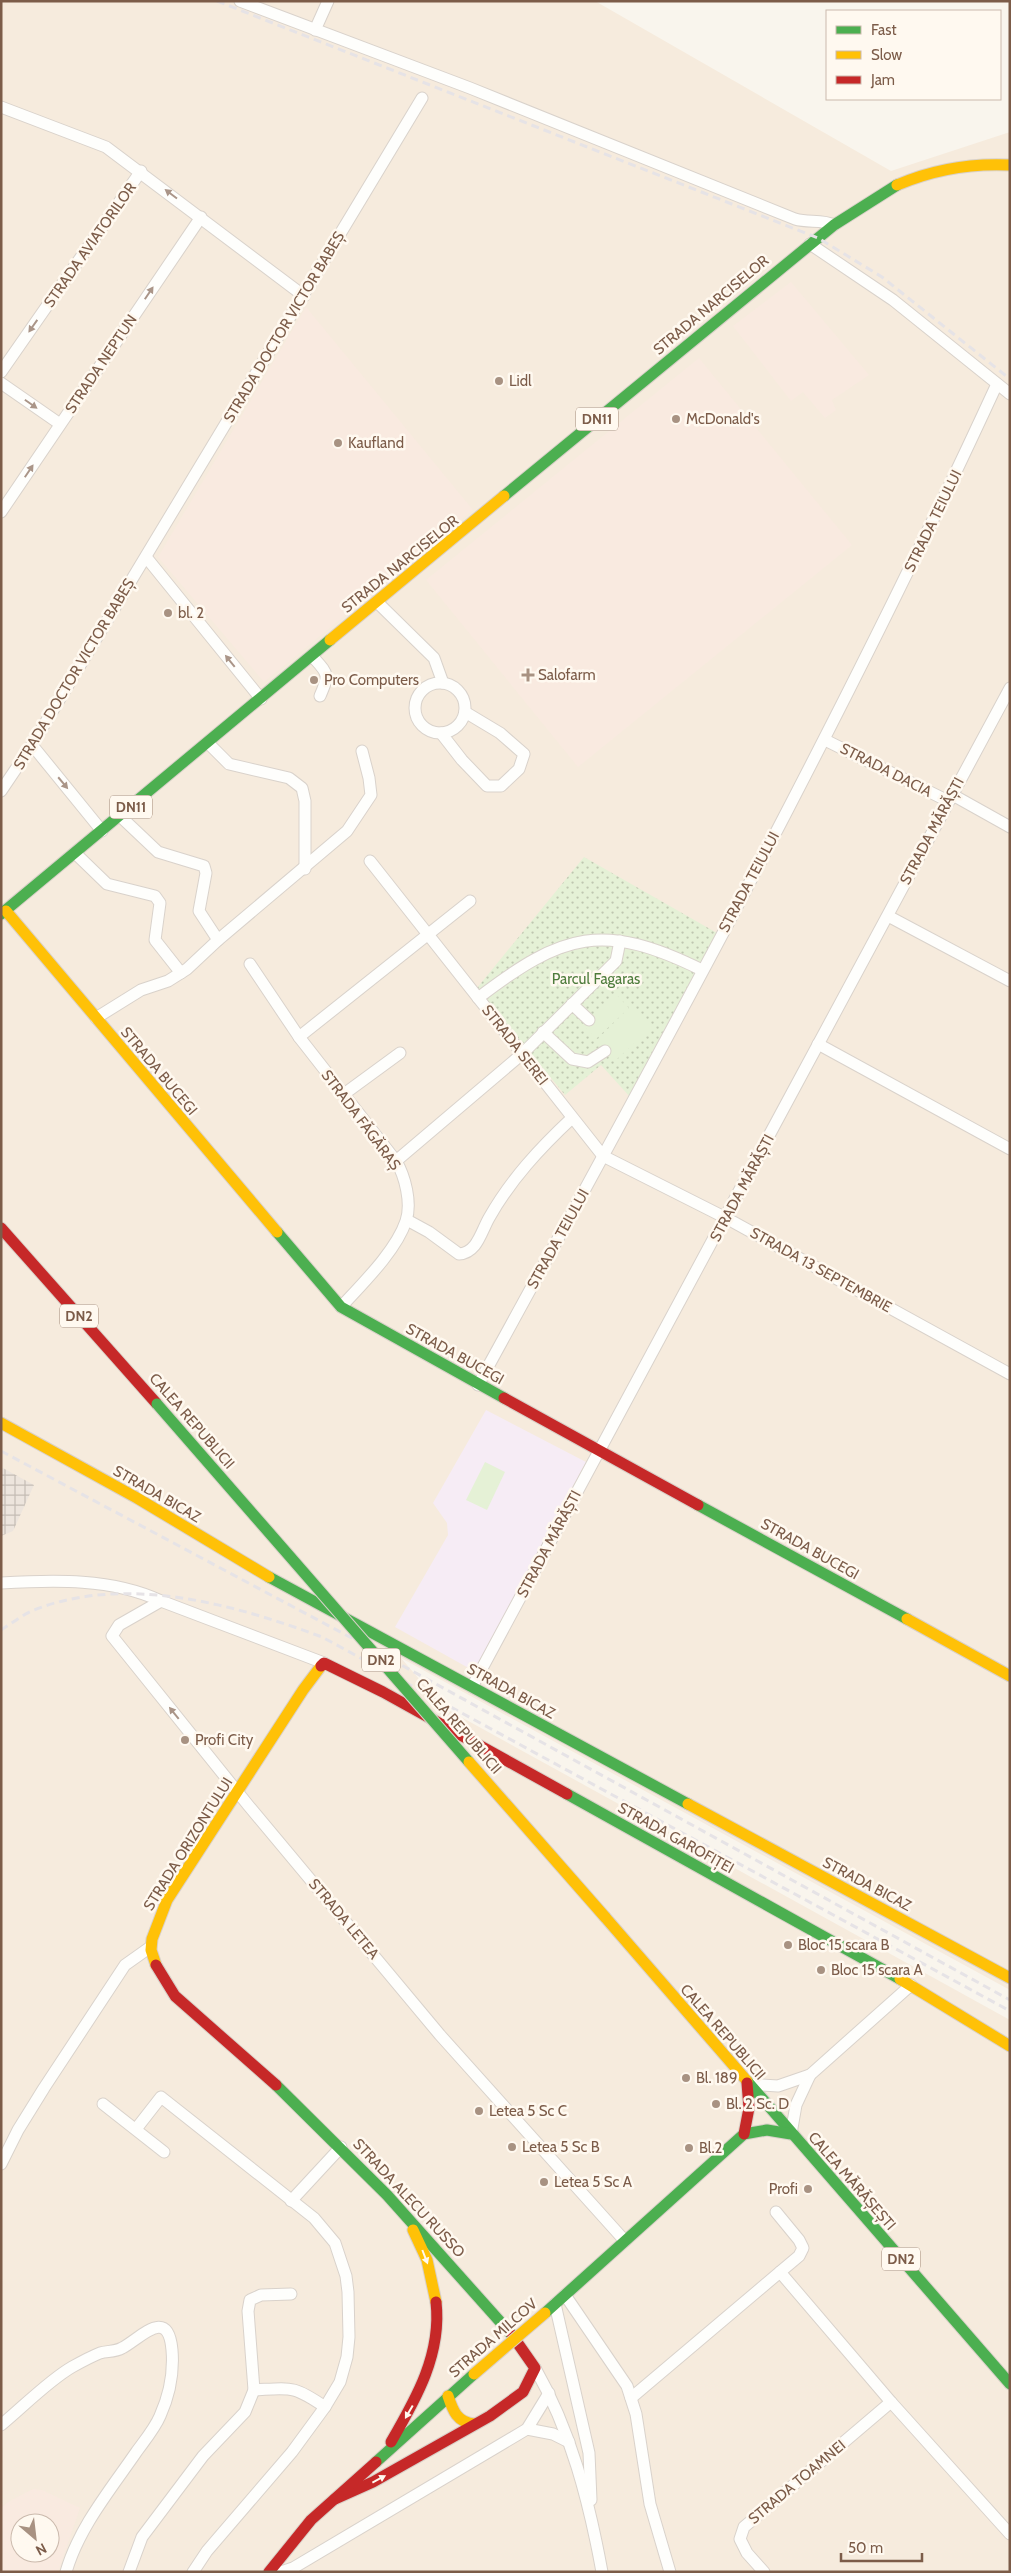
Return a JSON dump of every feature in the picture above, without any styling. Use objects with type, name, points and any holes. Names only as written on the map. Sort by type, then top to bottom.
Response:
[{"type":"street","points":[[240,1],[264,5],[315,30],[470,88],[795,219],[809,223],[827,222],[834,225]]},
{"type":"street","points":[[315,30],[328,1]]},
{"type":"street","name":"STRADA DOCTOR VICTOR BABEȘ","points":[[1,791],[32,745],[422,98]]},
{"type":"street","name":"STRADA AVIATORILOR","points":[[1,107],[106,146],[141,171],[1,372]]},
{"type":"street","name":"DN11","points":[[814,241],[880,193],[918,174],[964,164],[1010,165]]},
{"type":"street","points":[[141,171],[304,296]]},
{"type":"street","name":"STRADA NEPTUN","points":[[1,512],[201,217]]},
{"type":"street","points":[[814,241],[893,300],[1010,394]]},
{"type":"street","name":"STRADA NARCISELOR","points":[[3,913],[814,241]]},
{"type":"street","points":[[1,383],[60,424]]},
{"type":"street","name":"STRADA TEIULUI","points":[[478,1385],[603,1156],[825,740],[941,507],[998,384]]},
{"type":"street","points":[[146,556],[261,699]]},
{"type":"street","points":[[377,602],[434,658],[443,683]]},
{"type":"street","points":[[312,656],[327,673],[328,678],[320,696]]},
{"type":"street","points":[[441,733],[456,726],[465,712],[462,696],[451,685],[443,683],[427,686],[417,699],[416,715],[425,728],[441,733],[462,760],[487,786],[501,786],[519,769],[524,754],[500,733],[465,712]]},
{"type":"street","name":"STRADA MĂRĂȘTI","points":[[472,1687],[726,1218],[949,798],[1009,690]]},
{"type":"street","name":"STRADA DACIA","points":[[825,740],[1010,827]]},
{"type":"street","points":[[208,743],[229,764],[289,778],[302,788],[304,801],[304,869]]},
{"type":"street","points":[[32,745],[102,830]]},
{"type":"street","points":[[96,1018],[141,990],[168,981],[181,973],[347,831],[371,795],[362,751]]},
{"type":"street","points":[[120,816],[158,852],[204,866],[206,873],[199,911],[218,940]]},
{"type":"street","points":[[75,853],[107,884],[155,896],[160,903],[155,940],[181,973]]},
{"type":"street","points":[[370,861],[426,934]]},
{"type":"street","points":[[299,1037],[426,934],[470,901]]},
{"type":"street","name":"STRADA BUCEGI","points":[[3,913],[96,1018],[341,1307],[478,1385],[1010,1676]]},
{"type":"street","points":[[888,916],[1010,981]]},
{"type":"street","name":"STRADA SEREI","points":[[426,934],[603,1156]]},
{"type":"street","points":[[478,998],[536,957],[561,946],[589,940],[632,941],[702,970]]},
{"type":"street","points":[[396,1161],[522,1054],[616,961],[620,941]]},
{"type":"street","name":"STRADA FĂGĂRAȘ","points":[[250,964],[299,1037],[396,1161],[408,1200],[407,1220]]},
{"type":"street","points":[[572,1004],[589,1020]]},
{"type":"street","points":[[543,1032],[572,1059],[588,1062],[605,1051]]},
{"type":"street","points":[[818,1044],[1010,1149]]},
{"type":"street","points":[[344,1094],[400,1053]]},
{"type":"street","points":[[341,1307],[378,1265],[407,1220],[429,1232],[459,1254],[467,1254],[474,1248],[489,1217],[535,1152],[572,1118]]},
{"type":"street","name":"STRADA 13 SEPTEMBRIE","points":[[603,1156],[726,1218],[1010,1374]]},
{"type":"street","name":"CALEA REPUBLICII","points":[[1,1228],[605,1917],[790,2134]]},
{"type":"street","name":"STRADA BICAZ","points":[[1,1423],[137,1498],[287,1587],[1010,1978]]},
{"type":"street","points":[[1,1583],[58,1580],[147,1594],[324,1663]]},
{"type":"street","name":"STRADA LETEA","points":[[161,1601],[118,1625],[112,1636],[238,1792],[470,2070],[625,2241]]},
{"type":"street","name":"STRADA ORIZONTULUI","points":[[150,1948],[153,1930],[167,1900],[303,1690],[324,1663]]},
{"type":"street","name":"STRADA GAROFIȚEI","points":[[324,1663],[383,1692],[911,1985],[1010,2046]]},
{"type":"street","points":[[1,2164],[18,2130],[44,2088],[125,1965],[150,1948]]},
{"type":"street","name":"STRADA ALECU RUSSO","points":[[150,1948],[161,1979],[175,1996],[277,2086],[341,2147],[405,2213],[520,2344],[549,2393],[569,2442],[591,2510],[602,2572]]},
{"type":"street","points":[[810,2075],[796,2105],[790,2134],[767,2130],[744,2134],[749,2108],[748,2083],[778,2086],[810,2075],[911,1985]]},
{"type":"street","points":[[136,2129],[162,2097],[291,2200],[325,2230],[334,2243],[346,2276],[349,2337],[347,2357],[340,2382],[292,2452],[207,2552],[193,2572]]},
{"type":"street","points":[[103,2104],[164,2152]]},
{"type":"street","name":"STRADA MILCOV","points":[[269,2572],[295,2537],[335,2499],[448,2396],[545,2313],[744,2134]]},
{"type":"street","name":"CALEA MĂRĂȘEȘTI","points":[[790,2134],[1010,2384]]},
{"type":"street","points":[[291,2200],[341,2147]]},
{"type":"street","points":[[631,2398],[799,2256],[803,2248],[799,2240],[776,2212]]},
{"type":"street","points":[[384,2456],[423,2385],[431,2367],[437,2338],[436,2294],[431,2272],[405,2213]]},
{"type":"street","points":[[780,2272],[891,2402],[1010,2534]]},
{"type":"street","points":[[130,2572],[142,2537],[203,2456],[245,2412],[254,2390],[248,2311],[250,2300],[261,2295],[291,2294]]},
{"type":"street","points":[[565,2295],[621,2376],[631,2398],[650,2504],[670,2572]]},
{"type":"street","name":"STRADA ALECU RUSSO","points":[[555,2304],[589,2453],[591,2510]]},
{"type":"street","points":[[1,2425],[70,2368],[101,2353],[119,2350],[148,2328],[156,2326],[164,2329],[168,2335],[174,2370],[160,2418],[92,2516],[71,2556],[66,2572]]},
{"type":"street","points":[[335,2499],[373,2482],[474,2424],[523,2392],[531,2380],[535,2368]]},
{"type":"street","points":[[254,2390],[290,2388],[305,2393],[324,2407]]},
{"type":"street","points":[[281,2572],[293,2568],[527,2429],[549,2393]]},
{"type":"street","points":[[448,2396],[452,2410],[458,2418],[466,2423],[474,2424]]},
{"type":"street","name":"STRADA TOAMNEI","points":[[764,2572],[743,2546],[740,2539],[744,2527],[891,2402]]},
{"type":"street","points":[[527,2429],[553,2434],[569,2442]]},
{"type":"shaded area","points":[[1,1],[595,1],[891,171],[1010,132],[1010,1990],[401,1658],[443,1707],[1010,2020],[1010,2572],[1,2572]]},
{"type":"shaded area","points":[[791,282],[869,375],[832,400],[836,410],[825,418],[803,392],[791,401],[733,326]]},
{"type":"shaded area","points":[[306,307],[473,510],[264,682],[158,557]]},
{"type":"shaded area","points":[[699,358],[852,545],[578,767],[426,580]]},
{"type":"shaded area","points":[[486,1410],[586,1462],[474,1671],[395,1627],[448,1535],[447,1523],[433,1503]]},
{"type":"shaded area","points":[[1,1467],[34,1485],[13,1531],[1,1536]]},
{"type":"shaded area","points":[[33,2489],[42,2490],[80,2508],[58,2572],[1,2572],[1,2508],[8,2502]]},
{"type":"green space","name":"Parcul Fagaras","points":[[584,857],[717,933],[631,1098],[601,1065],[565,1095],[477,988]]},
{"type":"green space","points":[[616,994],[629,1008],[596,1039],[583,1025]]},
{"type":"green space","points":[[633,1007],[652,1027],[615,1061],[596,1042]]},
{"type":"green space","points":[[485,1462],[505,1472],[487,1510],[466,1500]]},
{"type":"railway","points":[[217,1],[818,238],[882,277],[1010,379]]},
{"type":"railway","points":[[1,1451],[376,1651],[1010,2000]]},
{"type":"railway","points":[[1,1630],[34,1610],[69,1599],[105,1594],[142,1594],[216,1604],[322,1637],[1010,2011]]},
{"type":"traffic: fast","points":[[504,496],[834,225],[897,185]]},
{"type":"traffic: fast","points":[[1,914],[330,640]]},
{"type":"traffic: fast","points":[[277,1232],[341,1307],[504,1398]]},
{"type":"traffic: fast","points":[[157,1404],[469,1762]]},
{"type":"traffic: fast","points":[[698,1505],[907,1619]]},
{"type":"traffic: fast","points":[[269,1577],[688,1804]]},
{"type":"traffic: fast","points":[[567,1794],[900,1979]]},
{"type":"traffic: fast","points":[[747,2081],[1010,2384]]},
{"type":"traffic: fast","points":[[276,2085],[387,2195],[512,2335]]},
{"type":"traffic: fast","points":[[545,2313],[744,2134],[767,2130],[791,2134]]},
{"type":"traffic: fast","points":[[376,2462],[474,2374]]},
{"type":"traffic: slow","points":[[897,185],[911,179],[952,168],[980,165],[1010,165]]},
{"type":"traffic: slow","points":[[330,640],[504,496]]},
{"type":"traffic: slow","points":[[6,911],[277,1232]]},
{"type":"traffic: slow","points":[[1,1423],[137,1498],[269,1577]]},
{"type":"traffic: slow","points":[[907,1619],[1010,1676]]},
{"type":"traffic: slow","points":[[156,1965],[151,1950],[152,1939],[167,1900],[303,1690],[321,1666]]},
{"type":"traffic: slow","points":[[469,1762],[605,1917]]},
{"type":"traffic: slow","points":[[688,1804],[1010,1978]]},
{"type":"traffic: slow","points":[[605,1917],[747,2081]]},
{"type":"traffic: slow","points":[[900,1979],[1010,2046]]},
{"type":"traffic: slow","points":[[413,2230],[427,2260],[436,2302]]},
{"type":"traffic: slow","points":[[474,2374],[545,2313]]},
{"type":"traffic: slow","points":[[448,2396],[456,2415],[463,2421],[474,2424]]},
{"type":"traffic: jam","points":[[1,1228],[157,1404]]},
{"type":"traffic: jam","points":[[504,1398],[698,1505]]},
{"type":"traffic: jam","points":[[321,1666],[324,1663],[383,1692],[567,1794]]},
{"type":"traffic: jam","points":[[156,1965],[175,1996],[276,2085]]},
{"type":"traffic: jam","points":[[744,2134],[749,2108],[747,2083]]},
{"type":"traffic: jam","points":[[391,2442],[418,2393],[431,2358],[437,2321],[436,2302]]},
{"type":"traffic: jam","points":[[335,2499],[373,2482],[490,2416],[523,2392],[535,2368],[512,2335]]},
{"type":"traffic: jam","points":[[269,2572],[311,2520],[376,2462]]},
{"type":"place","name":"Lidl","points":[[499,381]]},
{"type":"place","name":"McDonald's","points":[[676,419]]},
{"type":"place","name":"Kaufland","points":[[338,443]]},
{"type":"place","name":"bl. 2","points":[[168,613]]},
{"type":"place","name":"Salofarm","points":[[528,675]]},
{"type":"place","name":"Pro Computers","points":[[314,680]]},
{"type":"place","name":"Profi City","points":[[185,1740]]},
{"type":"place","name":"Bloc 15 scara B","points":[[788,1945]]},
{"type":"place","name":"Bloc 15 scara A","points":[[821,1970]]},
{"type":"place","name":"Bl. 189","points":[[686,2078]]},
{"type":"place","name":"Bl. 2 Sc. D","points":[[716,2104]]},
{"type":"place","name":"Letea 5 Sc C","points":[[479,2111]]},
{"type":"place","name":"Letea 5 Sc B","points":[[512,2147]]},
{"type":"place","name":"Bl.2","points":[[689,2148]]},
{"type":"place","name":"Letea 5 Sc A","points":[[544,2182]]},
{"type":"place","name":"Profi","points":[[808,2189]]}]
